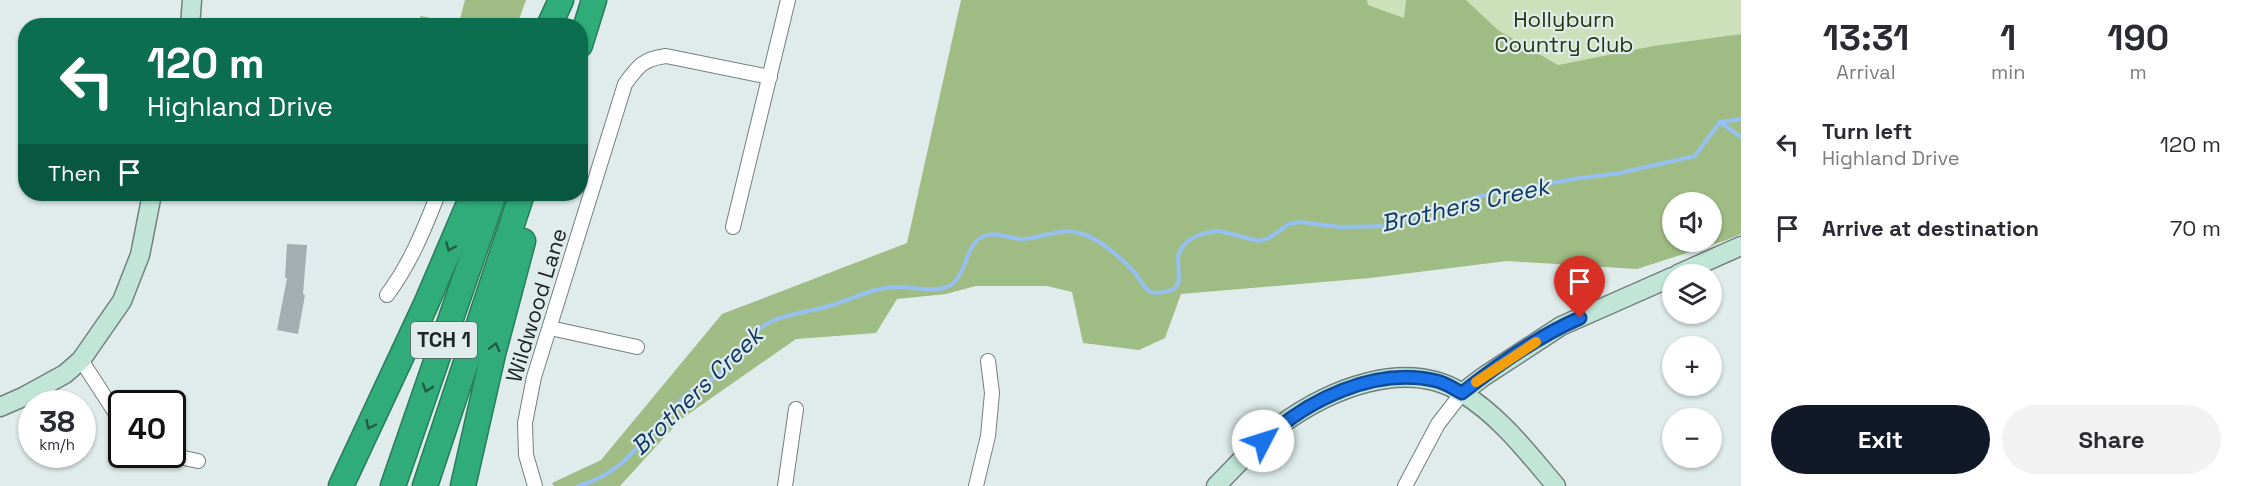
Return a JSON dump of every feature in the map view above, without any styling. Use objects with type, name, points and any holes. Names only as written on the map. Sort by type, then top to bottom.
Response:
[{"type":"highway","points":[[553,18],[561,0]]},
{"type":"highway","points":[[583,18],[589,0]]},
{"type":"highway","points":[[588,19],[594,0]]},
{"type":"highway","points":[[341,486],[426,304],[470,201]]},
{"type":"highway","name":"TCH 1","points":[[393,486],[492,201]]},
{"type":"highway","name":"TCH 1","points":[[426,486],[520,201]]},
{"type":"highway","points":[[463,486],[496,343],[534,201]]},
{"type":"street","points":[[191,18],[192,0]]},
{"type":"street","points":[[733,228],[788,0]]},
{"type":"street","name":"Wildwood Lane","points":[[535,486],[526,455],[525,423],[534,377],[625,84],[637,67],[649,58],[666,56],[770,77]]},
{"type":"street","points":[[0,406],[23,397],[65,374],[81,360],[122,301],[140,255],[151,201]]},
{"type":"street","points":[[387,295],[403,274],[413,255],[435,201]]},
{"type":"street","points":[[1700,264],[1741,246]]},
{"type":"street","points":[[1406,486],[1438,424],[1462,393],[1561,326],[1662,281]]},
{"type":"street","points":[[550,328],[637,347]]},
{"type":"street","points":[[81,360],[108,401]]},
{"type":"street","points":[[976,486],[988,436],[992,393],[988,361]]},
{"type":"street","points":[[1216,486],[1278,427],[1340,390],[1386,379],[1407,377],[1438,381],[1462,393],[1503,424],[1556,486]]},
{"type":"street","points":[[785,486],[796,409]]},
{"type":"street","points":[[186,458],[198,461]]},
{"type":"green space","points":[[465,0],[526,0],[520,18],[460,18]]},
{"type":"green space","points":[[961,0],[1367,0],[1368,5],[1404,18],[1406,0],[1466,0],[1498,30],[1558,65],[1653,46],[1741,34],[1741,234],[1724,241],[1722,242],[1722,192],[1662,192],[1662,252],[1690,252],[1637,269],[1507,261],[1370,278],[1181,294],[1165,338],[1139,350],[1083,343],[1072,292],[1047,286],[976,286],[946,294],[897,299],[876,333],[796,339],[680,420],[620,486],[554,486],[552,483],[601,460],[722,314],[907,243]]},
{"type":"green space","points":[[1367,0],[1406,0],[1404,18],[1368,5]]},
{"type":"green space","name":"Hollyburn Country Club","points":[[1466,0],[1741,0],[1741,34],[1653,46],[1558,65],[1498,30]]},
{"type":"building","points":[[287,244],[307,245],[303,294],[305,295],[298,334],[277,330],[287,278],[285,278]]},
{"type":"waterway","name":"Brothers Creek","points":[[578,486],[609,472],[632,454],[674,407],[694,389],[715,377],[751,337],[768,323],[886,288],[944,288],[957,278],[972,247],[984,236],[994,234],[1025,239],[1058,232],[1087,235],[1116,254],[1134,272],[1148,291],[1162,292],[1173,290],[1179,282],[1178,256],[1182,247],[1192,238],[1205,233],[1219,231],[1259,241],[1269,238],[1289,224],[1300,222],[1339,227],[1392,226],[1480,196],[1620,173],[1695,156],[1720,122],[1741,119]]},
{"type":"waterway","points":[[1720,122],[1741,137]]},
{"type":"slow traffic","points":[[1476,382],[1536,342]]},
{"type":"route","points":[[1263,441],[1278,427],[1340,390],[1386,379],[1407,377],[1438,381],[1462,393],[1561,326],[1580,318]]}]
